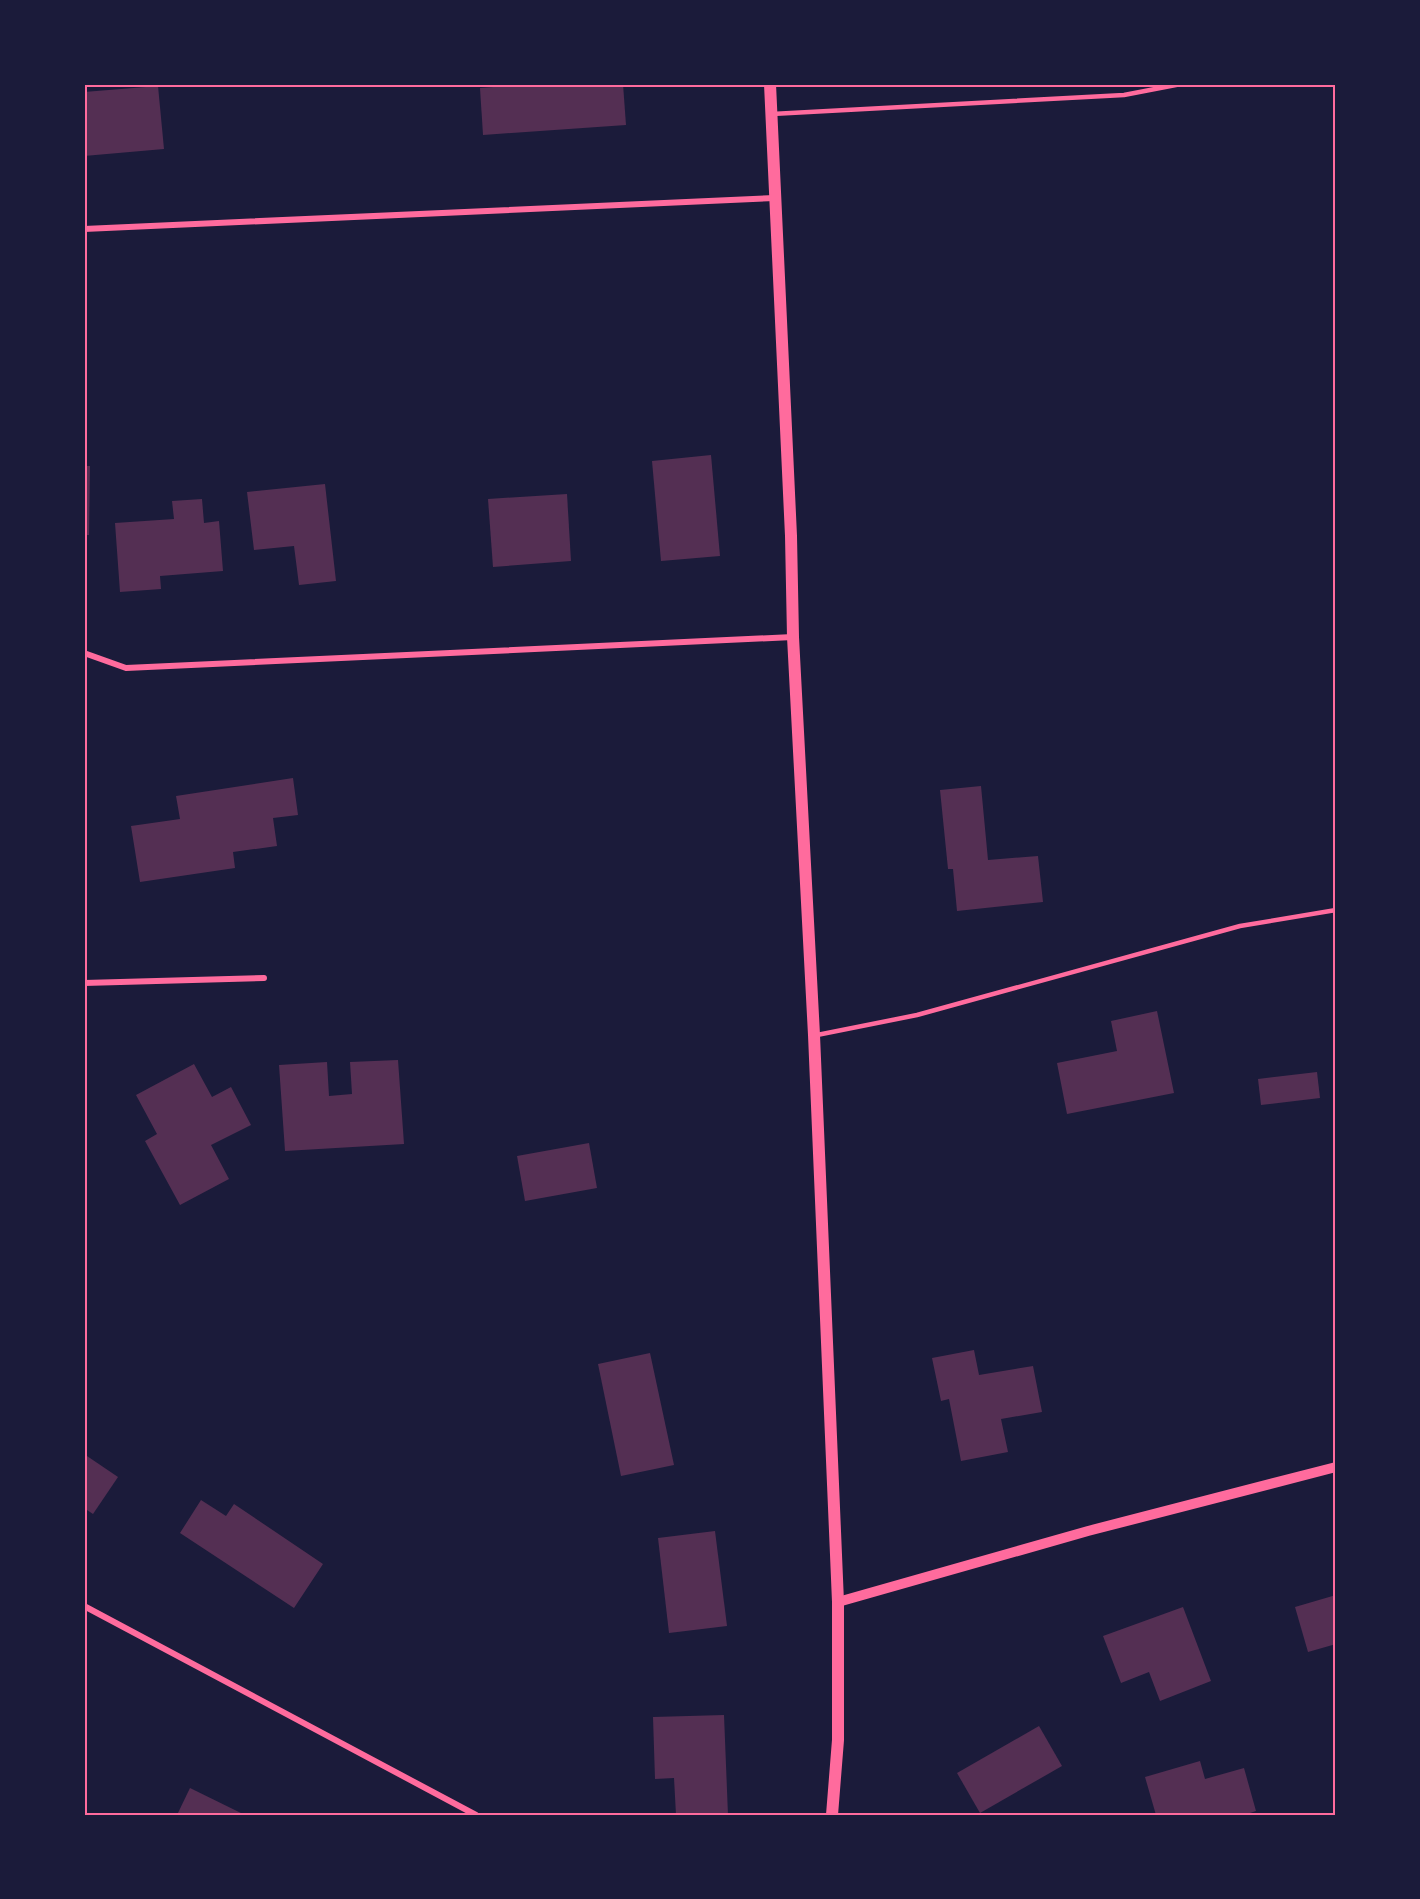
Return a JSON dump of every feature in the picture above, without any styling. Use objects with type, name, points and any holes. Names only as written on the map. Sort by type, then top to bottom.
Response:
[{"type":"main road","points":[[770,84],[838,1602],[838,1740],[832,1815]]},
{"type":"street","points":[[84,229],[775,198]]},
{"type":"street","points":[[84,654],[126,668],[793,637]]},
{"type":"street","points":[[84,984],[264,978]]},
{"type":"street","points":[[838,1602],[1088,1531],[1336,1467]]},
{"type":"street","points":[[84,1606],[476,1815]]},
{"type":"lane","points":[[772,114],[1124,95],[1181,84]]},
{"type":"lane","points":[[814,1035],[917,1015],[1240,926],[1336,910]]},
{"type":"building","points":[[532,84],[623,84],[626,125],[483,135],[480,88]]},
{"type":"building","points":[[158,86],[164,149],[84,156],[84,92]]},
{"type":"building","points":[[711,455],[720,556],[661,561],[652,461]]},
{"type":"building","points":[[84,466],[90,466],[89,535],[84,535]]},
{"type":"building","points":[[325,484],[336,581],[299,585],[294,546],[254,550],[247,492]]},
{"type":"building","points":[[567,494],[571,561],[493,567],[488,499]]},
{"type":"building","points":[[202,499],[204,523],[219,521],[223,571],[160,576],[161,589],[120,592],[115,523],[174,519],[172,501]]},
{"type":"building","points":[[293,778],[298,815],[273,818],[277,846],[233,852],[235,868],[140,882],[131,826],[180,819],[176,796]]},
{"type":"building","points":[[981,786],[988,860],[1038,856],[1043,902],[957,911],[953,869],[948,869],[940,790]]},
{"type":"building","points":[[1157,1011],[1174,1093],[1067,1114],[1057,1063],[1117,1051],[1111,1021]]},
{"type":"building","points":[[398,1060],[404,1144],[285,1151],[279,1065],[327,1062],[329,1096],[352,1094],[350,1062]]},
{"type":"building","points":[[194,1064],[212,1097],[231,1087],[251,1125],[211,1145],[229,1179],[180,1205],[145,1141],[157,1134],[136,1095]]},
{"type":"building","points":[[1317,1072],[1320,1098],[1261,1105],[1258,1079]]},
{"type":"building","points":[[589,1143],[597,1188],[525,1201],[517,1156]]},
{"type":"building","points":[[974,1350],[979,1375],[1033,1366],[1042,1412],[1001,1419],[1008,1452],[961,1461],[949,1399],[941,1401],[932,1358]]},
{"type":"building","points":[[650,1353],[674,1465],[621,1476],[598,1364]]},
{"type":"building","points":[[84,1454],[118,1477],[93,1514],[84,1508]]},
{"type":"building","points":[[201,1500],[226,1516],[234,1504],[323,1564],[294,1608],[180,1533]]},
{"type":"building","points":[[715,1531],[727,1626],[669,1633],[658,1538]]},
{"type":"building","points":[[1336,1595],[1336,1644],[1308,1652],[1295,1607]]},
{"type":"building","points":[[1183,1607],[1211,1681],[1160,1701],[1149,1672],[1121,1683],[1103,1636]]},
{"type":"building","points":[[724,1715],[728,1815],[676,1815],[674,1778],[655,1779],[653,1717]]},
{"type":"building","points":[[1039,1726],[1062,1766],[980,1813],[957,1773]]},
{"type":"building","points":[[1200,1761],[1205,1779],[1244,1768],[1256,1811],[1244,1815],[1156,1815],[1145,1777]]},
{"type":"building","points":[[190,1788],[245,1815],[177,1815]]}]
